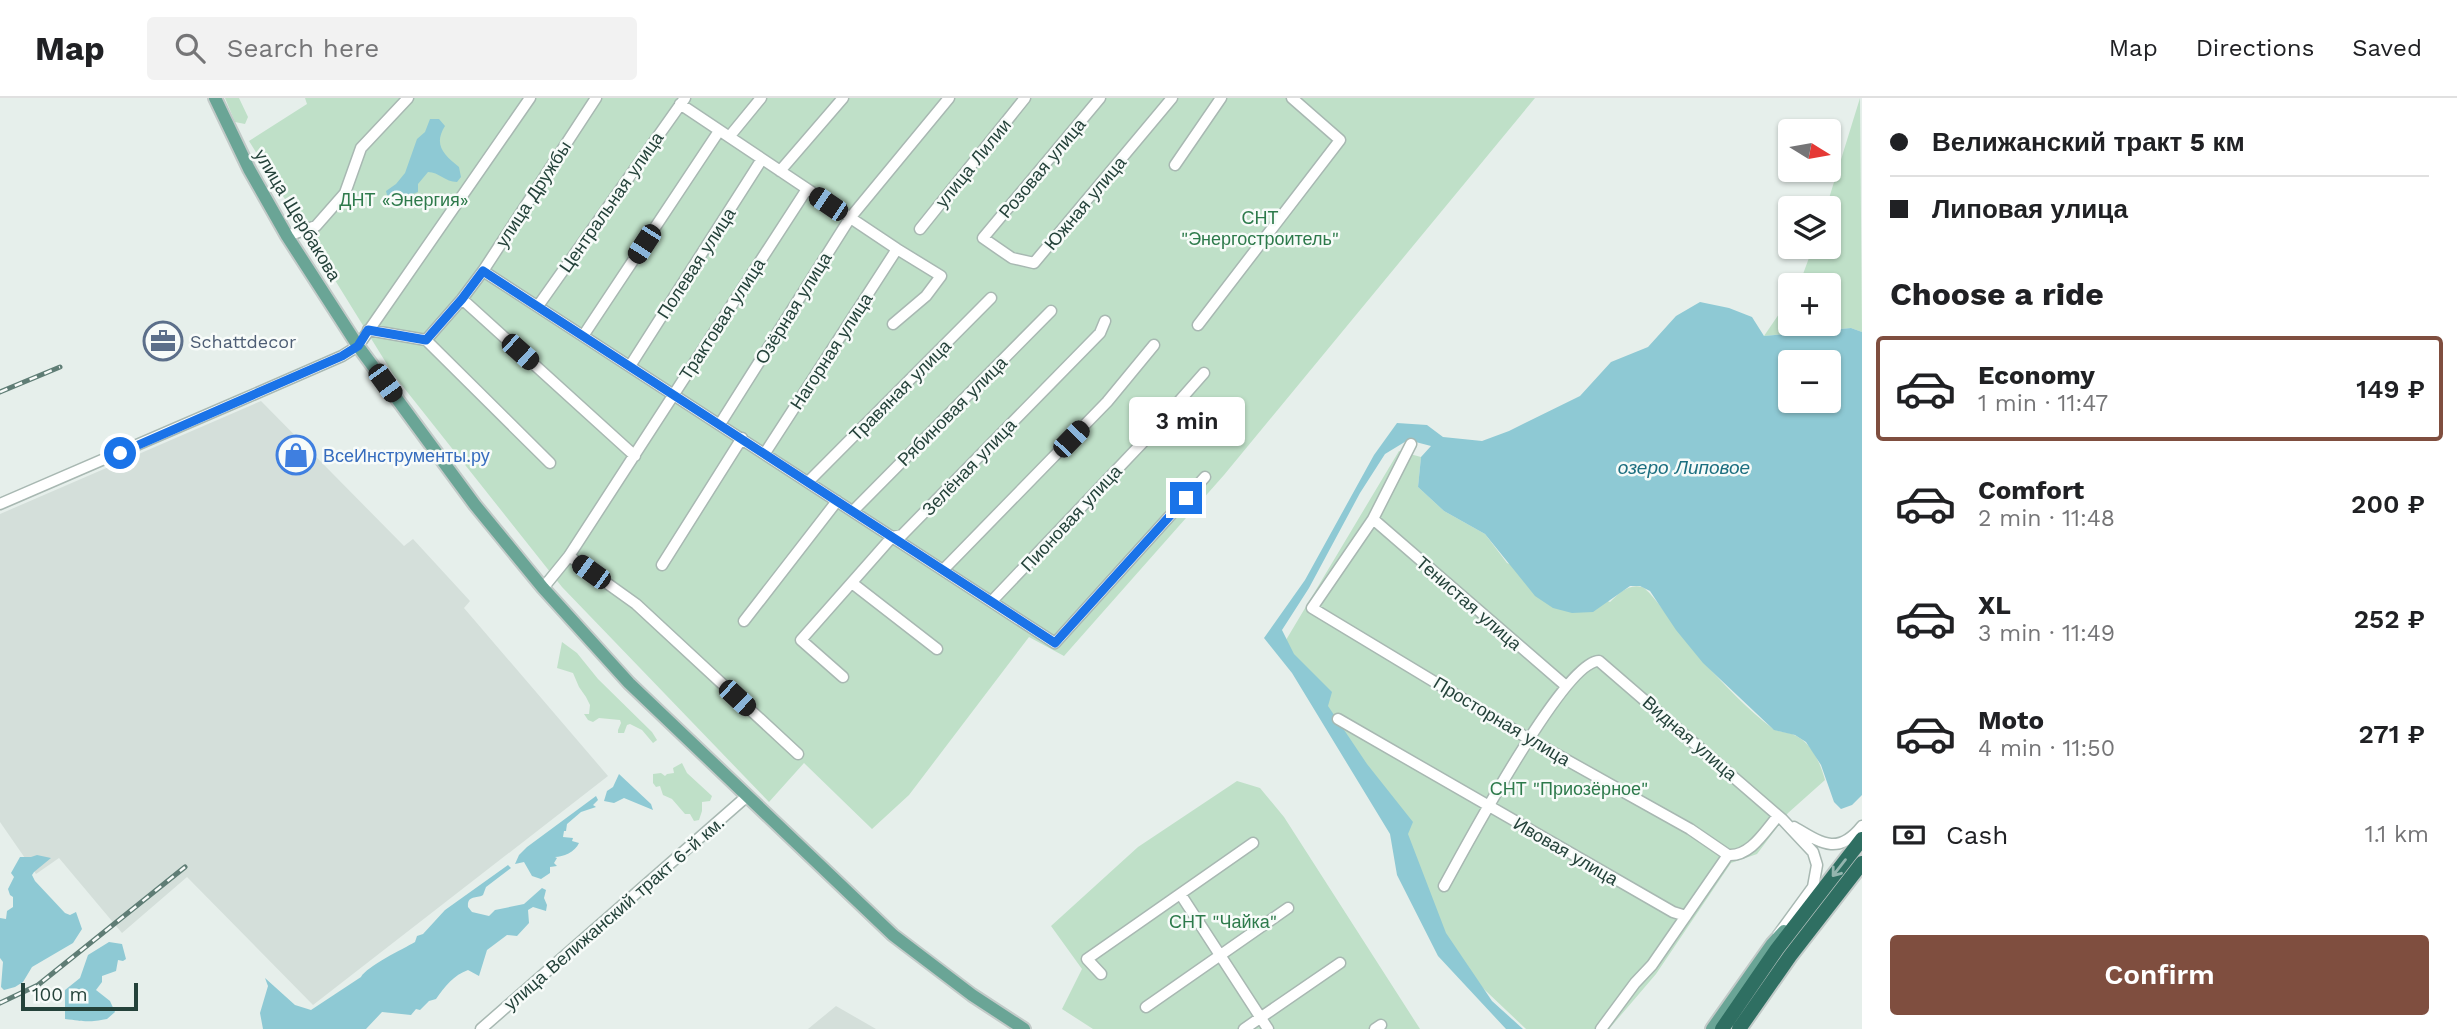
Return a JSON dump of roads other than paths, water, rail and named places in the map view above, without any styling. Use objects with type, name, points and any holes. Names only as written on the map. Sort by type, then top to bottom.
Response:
[{"type":"highway","points":[[1722,1029],[1758,976],[1862,839]]},
{"type":"highway","points":[[1739,1029],[1790,956],[1862,863]]},
{"type":"main road","name":"улица Щербакова","points":[[215,98],[249,169],[287,236],[358,346],[467,495],[544,589],[629,683],[893,935],[972,995],[1024,1029]]},
{"type":"main road","points":[[1748,1029],[1796,959],[1862,873]]},
{"type":"main road","points":[[1712,1029],[1772,944],[1816,898]]},
{"type":"street","points":[[287,236],[316,226],[345,193],[361,148],[408,98]]},
{"type":"street","points":[[0,504],[342,356],[358,346],[530,98]]},
{"type":"street","name":"улица Дружбы","points":[[426,340],[483,271],[596,98]]},
{"type":"street","points":[[729,137],[761,98]]},
{"type":"street","points":[[780,171],[843,98]]},
{"type":"street","name":"Озёрная улица","points":[[720,424],[850,218],[949,98]]},
{"type":"street","name":"улица Лилии","points":[[920,229],[1025,98]]},
{"type":"street","name":"Розовая улица","points":[[983,238],[1100,98]]},
{"type":"street","name":"Южная улица","points":[[983,238],[1013,258],[1034,263],[1172,98]]},
{"type":"street","points":[[1175,165],[1221,98]]},
{"type":"street","points":[[1198,325],[1339,140],[1292,98]]},
{"type":"street","points":[[682,101],[719,131],[942,276],[926,296],[893,324]]},
{"type":"street","name":"Центральная улица","points":[[538,306],[682,101]]},
{"type":"street","points":[[583,336],[719,131]]},
{"type":"street","name":"Полевая улица","points":[[629,366],[762,159]]},
{"type":"street","name":"Трактовая улица","points":[[544,589],[635,456],[807,189]]},
{"type":"street","name":"Нагорная улица","points":[[765,453],[897,249]]},
{"type":"street","points":[[483,271],[1055,643],[1205,477]]},
{"type":"street","name":"Травяная улица","points":[[808,482],[991,298]]},
{"type":"street","points":[[462,299],[635,456]]},
{"type":"street","name":"Рябиновая улица","points":[[853,511],[1051,311]]},
{"type":"street","name":"Зелёная улица","points":[[844,677],[801,640],[892,537],[902,535],[1100,333],[1105,321]]},
{"type":"street","points":[[368,330],[426,340],[550,463]]},
{"type":"street","points":[[944,569],[1107,402],[1154,345]]},
{"type":"street","name":"Пионовая улица","points":[[992,601],[1204,373]]},
{"type":"street","points":[[662,565],[742,438]]},
{"type":"street","points":[[1373,519],[1411,444]]},
{"type":"street","points":[[744,621],[837,501]]},
{"type":"street","name":"Просторная улица","points":[[1373,519],[1312,608],[1529,739],[1690,829],[1728,855]]},
{"type":"street","name":"Тенистая улица","points":[[1373,519],[1566,686]]},
{"type":"street","points":[[569,556],[636,604],[798,754]]},
{"type":"street","points":[[852,583],[937,649]]},
{"type":"street","name":"Видная улица","points":[[1566,686],[1589,663],[1603,663],[1780,818]]},
{"type":"street","points":[[1444,886],[1529,739],[1566,686]]},
{"type":"street","name":"Ивовая улица","points":[[1338,719],[1674,912],[1686,916]]},
{"type":"street","name":"улица Велижанский тракт 6-й км.","points":[[481,1029],[746,797]]},
{"type":"street","points":[[1780,818],[1828,845],[1847,841],[1862,827]]},
{"type":"street","points":[[1601,1029],[1652,965],[1728,855],[1735,856],[1748,850],[1780,818]]},
{"type":"street","points":[[1758,976],[1772,944],[1811,892],[1817,871],[1817,860],[1813,852],[1780,818]]},
{"type":"street","points":[[1101,974],[1087,959],[1253,843]]},
{"type":"street","points":[[1181,895],[1268,1029]]},
{"type":"street","points":[[1146,1007],[1288,908]]},
{"type":"street","points":[[1244,1029],[1340,963]]},
{"type":"water","points":[[430,119],[439,119],[445,126],[440,144],[445,154],[459,167],[461,177],[457,182],[453,182],[428,172],[418,184],[418,192],[399,202],[387,195],[386,191],[405,173],[417,139],[425,132]]},
{"type":"water","name":"озеро Липовое","points":[[1700,302],[1729,308],[1752,317],[1764,336],[1841,336],[1841,329],[1851,328],[1862,332],[1862,795],[1852,805],[1841,809],[1834,802],[1821,765],[1806,742],[1795,735],[1774,730],[1703,663],[1676,630],[1650,591],[1640,586],[1630,586],[1593,612],[1572,613],[1553,608],[1535,596],[1485,534],[1444,511],[1418,487],[1421,457],[1431,446],[1408,440],[1385,454],[1282,630],[1294,654],[1332,692],[1328,706],[1367,764],[1413,822],[1408,834],[1446,933],[1492,1001],[1523,1029],[1506,1029],[1438,956],[1397,875],[1390,834],[1292,673],[1264,638],[1305,580],[1374,455],[1397,423],[1427,425],[1443,437],[1482,441],[1509,431],[1580,396],[1611,362],[1648,347],[1676,316]]},
{"type":"water","points":[[619,774],[651,804],[653,810],[624,798],[614,803],[604,801],[607,791],[613,787]]},
{"type":"water","points":[[596,796],[598,800],[593,805],[596,807],[581,812],[567,824],[563,837],[573,838],[572,841],[579,843],[575,849],[555,857],[557,858],[554,863],[557,866],[550,867],[550,873],[541,879],[532,876],[524,862],[515,864],[527,847]]},
{"type":"water","points":[[37,855],[51,858],[34,872],[32,875],[35,881],[65,913],[70,915],[76,912],[82,929],[73,943],[32,967],[23,982],[4,990],[1,987],[3,962],[0,958],[0,918],[6,919],[7,911],[13,907],[13,897],[8,889],[14,877],[11,873],[20,857]]},
{"type":"water","points":[[508,865],[511,868],[486,887],[483,895],[469,901],[468,907],[472,912],[489,916],[495,910],[524,904],[542,888],[546,890],[546,911],[533,907],[528,910],[529,923],[517,936],[507,935],[487,950],[479,976],[468,970],[463,972],[450,982],[436,999],[429,1001],[420,1010],[416,1009],[411,1015],[382,1012],[366,1029],[263,1029],[260,1013],[268,986],[265,978],[295,1005],[311,1010],[378,963],[415,942],[417,936],[423,934],[445,910]]},
{"type":"water","points":[[109,942],[122,944],[126,959],[118,960],[116,971],[102,976],[102,982],[96,990],[110,1001],[115,1012],[107,1019],[100,1020],[65,1019],[65,990],[80,978],[88,955]]},
{"type":"railway","points":[[0,392],[60,367]]},
{"type":"railway","points":[[0,1003],[38,985],[185,867]]},
{"type":"place","name":"Schattdecor","points":[[163,341]]},
{"type":"place","name":"ВсеИнструменты.ру","points":[[296,455]]},
{"type":"park label","name":"ДНТ «Энергия»","points":[[404,199]]},
{"type":"park label","name":"СНТ \"Энергостроитель\"","points":[[1260,227]]},
{"type":"park label","name":"СНТ \"Приозёрное\"","points":[[1569,788]]},
{"type":"park label","name":"СНТ \"Чайка\"","points":[[1223,921]]}]
